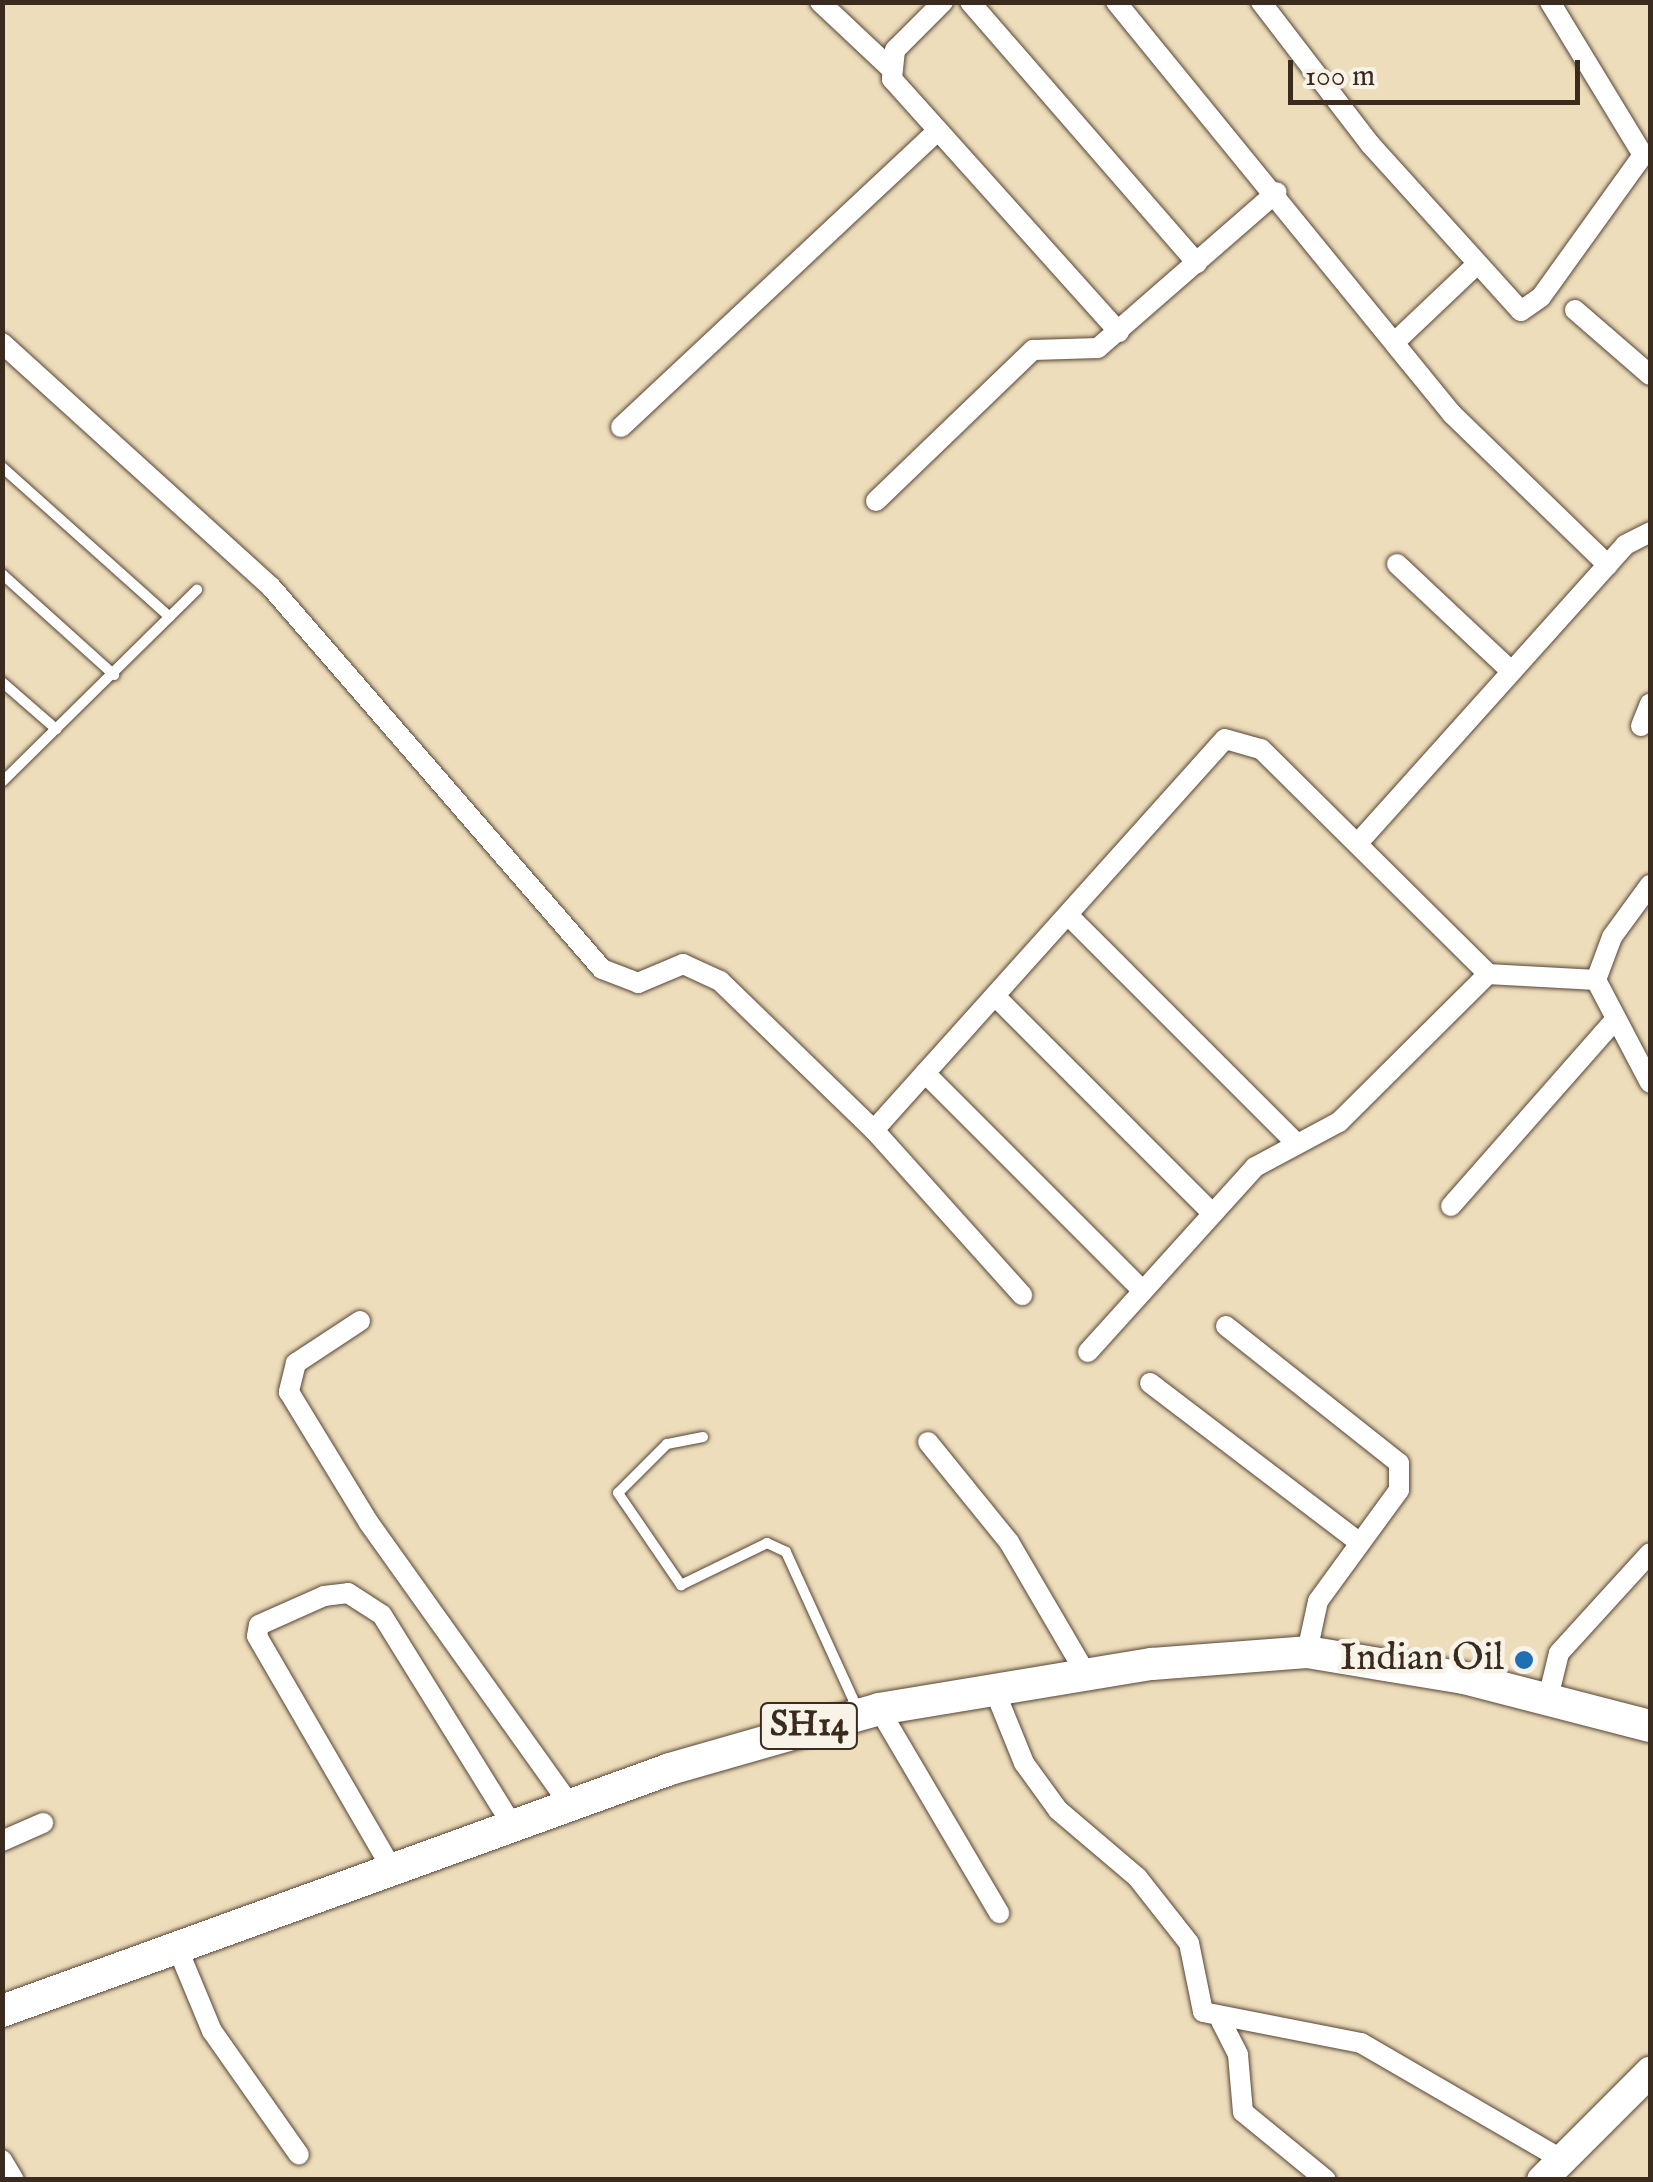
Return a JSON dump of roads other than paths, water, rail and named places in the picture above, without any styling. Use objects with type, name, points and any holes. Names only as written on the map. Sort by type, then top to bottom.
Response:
[{"type":"main road","name":"SH14","points":[[2,2011],[570,1805],[869,1711],[994,1689],[1086,1674],[1307,1652],[1548,1698],[1650,1726]]},
{"type":"street","points":[[820,2],[890,68],[938,130],[1120,332]]},
{"type":"street","points":[[890,68],[895,50],[943,2]]},
{"type":"street","points":[[970,2],[1197,263]]},
{"type":"street","points":[[1116,2],[1485,448],[1608,564]]},
{"type":"street","points":[[1261,2],[1507,302],[1532,307],[1641,166],[1638,142],[1550,2]]},
{"type":"street","points":[[621,426],[938,130]]},
{"type":"street","points":[[876,501],[1042,344],[1086,354],[1120,332],[1277,192]]},
{"type":"street","points":[[1396,341],[1476,266]]},
{"type":"street","points":[[1574,310],[1650,375]]},
{"type":"street","points":[[2,343],[271,587],[602,969],[638,983],[683,964],[701,967],[874,1130],[1022,1295]]},
{"type":"street","points":[[1358,844],[1608,564],[1650,532]]},
{"type":"street","points":[[1397,564],[1511,670]]},
{"type":"street","points":[[1640,726],[1650,704]]},
{"type":"street","points":[[874,1130],[1225,739],[1261,749],[1488,974],[1596,980]]},
{"type":"street","points":[[1650,885],[1612,937],[1596,980],[1613,1022],[1650,1083]]},
{"type":"street","points":[[1068,915],[1296,1143]]},
{"type":"street","points":[[1088,1352],[1255,1167],[1339,1122],[1488,974]]},
{"type":"street","points":[[995,996],[1212,1214]]},
{"type":"street","points":[[1450,1206],[1613,1022]]},
{"type":"street","points":[[925,1073],[1143,1291]]},
{"type":"street","points":[[360,1322],[296,1364],[289,1392],[368,1523],[570,1805]]},
{"type":"street","points":[[1226,1326],[1399,1463],[1399,1490],[1318,1602],[1307,1652]]},
{"type":"street","points":[[1150,1382],[1359,1542]]},
{"type":"street","points":[[928,1442],[1009,1542],[1086,1674]]},
{"type":"street","points":[[1548,1698],[1566,1643],[1650,1553]]},
{"type":"street","points":[[392,1869],[257,1636],[259,1625],[324,1596],[348,1593],[382,1615],[513,1826]]},
{"type":"street","points":[[994,1689],[1024,1762],[1058,1810],[1137,1877],[1189,1943],[1198,1961],[1195,2000],[1222,2021],[1238,2055],[1244,2112],[1326,2180]]},
{"type":"street","points":[[869,1711],[999,1913]]},
{"type":"street","points":[[2,1841],[43,1823]]},
{"type":"street","points":[[178,1947],[212,2031],[299,2155]]},
{"type":"street","points":[[1222,2021],[1360,2043],[1550,2169],[1645,2087]]},
{"type":"street","points":[[2,2160],[14,2180]]},
{"type":"lane","points":[[3,469],[170,617]]},
{"type":"lane","points":[[2,574],[114,674]]},
{"type":"lane","points":[[2,782],[197,590]]},
{"type":"lane","points":[[2,682],[56,728]]},
{"type":"lane","points":[[703,1437],[667,1444],[618,1493],[680,1585],[767,1543],[786,1552],[869,1711]]},
{"type":"place","name":"Indian Oil","points":[[1524,1660]]}]
